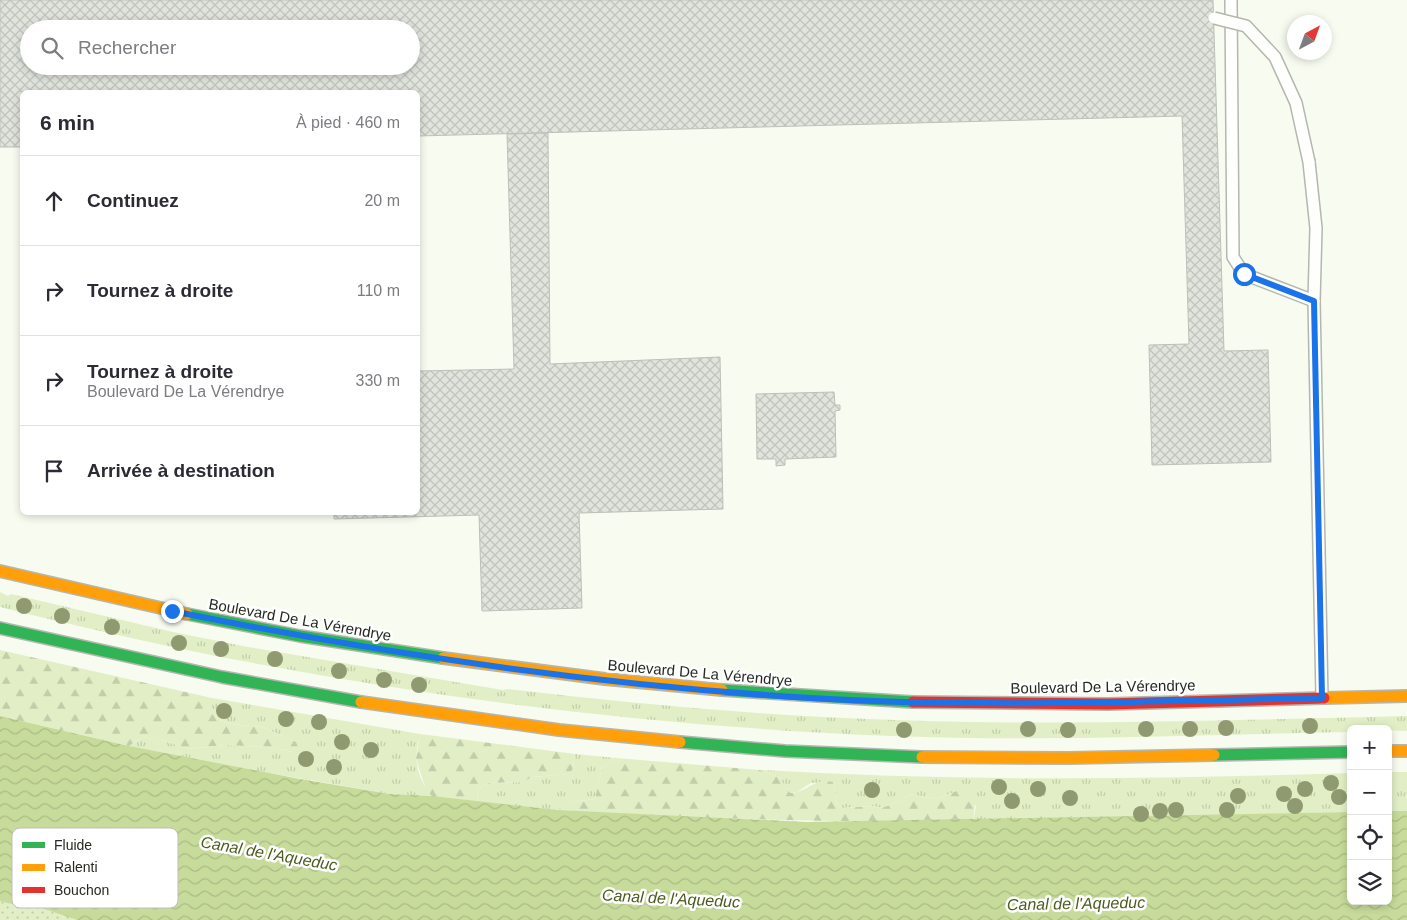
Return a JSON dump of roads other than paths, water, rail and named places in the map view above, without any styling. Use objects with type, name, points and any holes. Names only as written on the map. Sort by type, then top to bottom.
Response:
[{"type":"main road","name":"Boulevard De La Vérendrye","points":[[0,571],[172,611],[356,646],[521,670],[811,698],[942,702],[1082,703],[1407,696]]},
{"type":"main road","points":[[0,628],[126,658],[276,688],[457,718],[625,738],[916,756],[1117,758],[1347,752]]},
{"type":"main road","points":[[1392,752],[1407,751]]},
{"type":"lane","points":[[1231,0],[1233,257],[1244,274],[1314,301]]},
{"type":"lane","points":[[1214,18],[1246,26],[1275,57],[1296,102],[1309,162],[1316,228],[1314,301],[1322,698]]},
{"type":"water","name":"Canal de l'Aqueduc","points":[[0,716],[129,746],[300,779],[390,794],[432,796],[558,810],[807,822],[1347,812],[1347,905],[1392,905],[1392,811],[1407,811],[1407,920],[77,920],[41,908],[178,908],[178,828],[12,828],[12,904],[0,901]]}]
